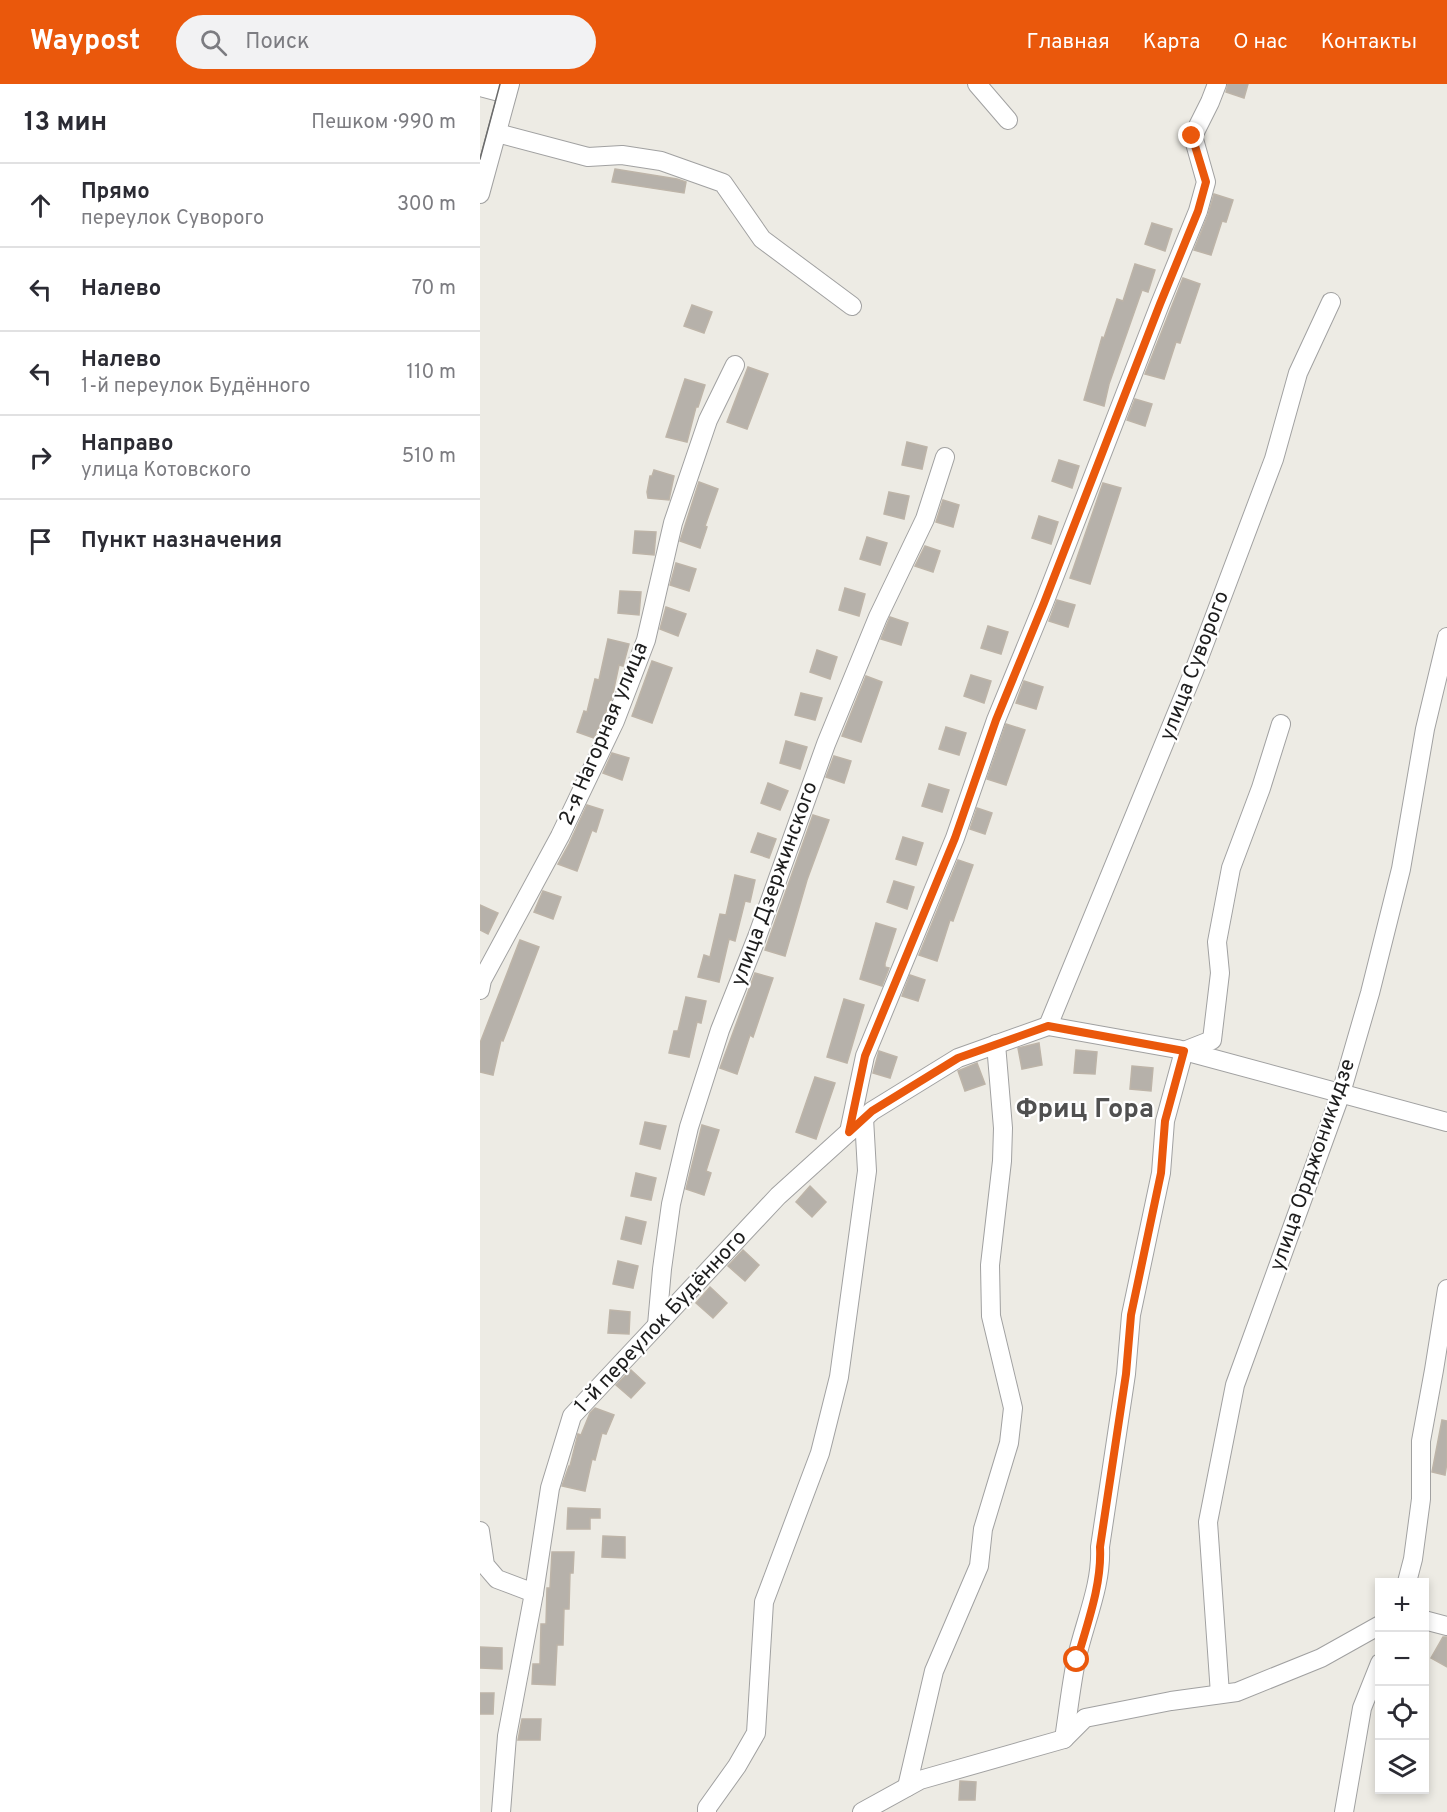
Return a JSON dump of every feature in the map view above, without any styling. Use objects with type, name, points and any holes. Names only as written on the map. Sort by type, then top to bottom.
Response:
[{"type":"street","points":[[977,84],[1008,120]]},
{"type":"street","points":[[849,1132],[865,1056],[955,838],[996,720],[1198,211],[1206,182],[1192,136],[1210,102],[1216,84]]},
{"type":"street","points":[[480,87],[509,89],[480,194]]},
{"type":"street","points":[[497,133],[588,157],[622,154],[661,161],[723,183],[762,239],[852,306]]},
{"type":"street","name":"улица Суворого","points":[[1048,1026],[1194,671],[1274,459],[1299,373],[1330,302]]},
{"type":"street","name":"2-я Нагорная улица","points":[[480,990],[482,980],[560,836],[615,721],[646,640],[676,513],[708,420],[735,365]]},
{"type":"street","name":"улица Дзержинского","points":[[657,1325],[671,1204],[689,1127],[717,1041],[826,744],[882,607],[925,519],[945,457]]},
{"type":"street","name":"улица Орджоникидзе","points":[[1220,1694],[1208,1522],[1235,1385],[1341,1094],[1370,993],[1401,869],[1425,729],[1447,637]]},
{"type":"street","points":[[1184,1051],[1212,1040],[1220,973],[1217,942],[1231,868],[1262,788],[1281,724]]},
{"type":"street","points":[[1048,1026],[1184,1051],[1447,1122]]},
{"type":"street","name":"1-й переулок Будённого","points":[[501,1812],[507,1736],[534,1593],[550,1488],[572,1416],[778,1196],[872,1111],[958,1058],[1048,1026]]},
{"type":"street","points":[[907,1787],[934,1671],[979,1566],[983,1529],[1009,1443],[1013,1408],[991,1316],[990,1265],[1002,1161],[1003,1128],[996,1044]]},
{"type":"street","points":[[1064,1739],[1077,1660],[1101,1560],[1101,1536],[1126,1374],[1131,1315],[1161,1173],[1165,1121],[1184,1051]]},
{"type":"street","points":[[707,1812],[707,1808],[737,1766],[756,1733],[764,1602],[820,1454],[839,1377],[867,1171],[864,1118]]},
{"type":"street","points":[[1408,1578],[1421,1499],[1421,1441],[1447,1289]]},
{"type":"street","points":[[480,1531],[485,1565],[497,1580],[534,1593]]},
{"type":"street","points":[[1429,1621],[1447,1626]]},
{"type":"street","points":[[862,1812],[920,1780],[1064,1739],[1085,1718],[1171,1701],[1237,1692],[1321,1658],[1375,1628]]},
{"type":"street","points":[[1344,1812],[1362,1708],[1375,1676]]},
{"type":"building","points":[[1228,84],[1248,84],[1244,98],[1226,92]]},
{"type":"building","points":[[615,169],[686,182],[684,193],[612,182]]},
{"type":"building","points":[[1214,194],[1233,200],[1226,222],[1222,221],[1211,255],[1194,250]]},
{"type":"building","points":[[1152,223],[1172,229],[1165,251],[1145,244]]},
{"type":"building","points":[[1135,264],[1155,270],[1148,292],[1142,290],[1109,384],[1104,406],[1084,400],[1102,337],[1104,338],[1117,299],[1123,301]]},
{"type":"building","points":[[1183,278],[1200,284],[1180,343],[1176,342],[1164,379],[1145,374]]},
{"type":"building","points":[[692,305],[712,312],[704,333],[684,326]]},
{"type":"building","points":[[748,367],[768,374],[747,429],[727,422]]},
{"type":"building","points":[[685,379],[705,385],[698,407],[696,407],[687,442],[666,437]]},
{"type":"building","points":[[1135,399],[1152,404],[1145,426],[1127,420]]},
{"type":"building","points":[[907,442],[927,447],[922,469],[902,465]]},
{"type":"building","points":[[1059,460],[1079,466],[1072,488],[1052,481]]},
{"type":"building","points":[[654,470],[674,476],[669,500],[648,498],[650,476]]},
{"type":"building","points":[[699,482],[718,489],[700,548],[680,541]]},
{"type":"building","points":[[1103,483],[1121,488],[1090,584],[1070,578]]},
{"type":"building","points":[[889,492],[909,496],[904,519],[884,514]]},
{"type":"building","points":[[943,500],[959,505],[953,527],[936,522]]},
{"type":"building","points":[[1039,516],[1058,522],[1051,544],[1032,538]]},
{"type":"building","points":[[635,531],[656,532],[654,555],[633,553]]},
{"type":"building","points":[[867,537],[887,543],[880,565],[860,559]]},
{"type":"building","points":[[925,546],[940,551],[933,572],[915,566]]},
{"type":"building","points":[[676,563],[696,569],[689,591],[670,585]]},
{"type":"building","points":[[845,588],[865,594],[859,616],[839,610]]},
{"type":"building","points":[[620,591],[641,592],[639,615],[618,613]]},
{"type":"building","points":[[1057,600],[1075,605],[1068,627],[1049,621]]},
{"type":"building","points":[[666,607],[686,614],[678,636],[660,629]]},
{"type":"building","points":[[890,617],[908,623],[901,645],[881,639]]},
{"type":"building","points":[[988,626],[1008,632],[1001,654],[981,648]]},
{"type":"building","points":[[608,639],[629,644],[623,666],[619,665],[612,698],[594,738],[577,732],[584,711],[587,712],[595,679],[599,680]]},
{"type":"building","points":[[817,650],[837,657],[830,679],[810,672]]},
{"type":"building","points":[[652,661],[672,668],[652,723],[632,716]]},
{"type":"building","points":[[971,675],[991,681],[984,703],[964,696]]},
{"type":"building","points":[[866,676],[882,682],[861,742],[842,736]]},
{"type":"building","points":[[1024,681],[1043,687],[1036,709],[1016,703]]},
{"type":"building","points":[[801,693],[822,698],[815,720],[795,715]]},
{"type":"building","points":[[1006,724],[1025,730],[1006,785],[987,779]]},
{"type":"building","points":[[946,727],[966,733],[959,755],[939,749]]},
{"type":"building","points":[[786,741],[807,747],[800,769],[780,763]]},
{"type":"building","points":[[612,753],[629,758],[622,780],[603,773]]},
{"type":"building","points":[[834,756],[851,761],[844,783],[826,777]]},
{"type":"building","points":[[768,783],[788,791],[780,810],[761,803]]},
{"type":"building","points":[[929,784],[949,790],[942,812],[922,806]]},
{"type":"building","points":[[587,805],[603,810],[596,832],[592,830],[577,871],[558,864]]},
{"type":"building","points":[[977,808],[992,813],[985,834],[970,829]]},
{"type":"building","points":[[813,815],[829,820],[807,880],[785,956],[765,950]]},
{"type":"building","points":[[758,833],[776,839],[769,858],[751,852]]},
{"type":"building","points":[[903,837],[923,843],[916,865],[896,859]]},
{"type":"building","points":[[958,860],[973,865],[953,921],[950,920],[937,961],[919,955]]},
{"type":"building","points":[[735,875],[755,880],[750,902],[745,901],[735,941],[729,939],[719,982],[698,977],[704,955],[710,957],[720,914],[726,915]]},
{"type":"building","points":[[894,881],[914,887],[907,909],[887,902]]},
{"type":"building","points":[[543,891],[561,897],[553,919],[534,912]]},
{"type":"building","points":[[480,905],[498,913],[488,934],[480,930]]},
{"type":"building","points":[[876,923],[896,929],[885,963],[885,967],[889,968],[882,986],[860,979]]},
{"type":"building","points":[[520,940],[539,947],[503,1041],[501,1040],[493,1075],[480,1072],[480,1043]]},
{"type":"building","points":[[755,973],[773,978],[753,1037],[750,1035],[737,1074],[720,1068]]},
{"type":"building","points":[[910,975],[925,980],[918,1001],[902,996]]},
{"type":"building","points":[[686,997],[706,1001],[701,1023],[697,1022],[689,1057],[669,1053],[674,1031],[678,1031]]},
{"type":"building","points":[[844,999],[864,1005],[847,1063],[827,1057]]},
{"type":"building","points":[[1039,1043],[1042,1065],[1022,1069],[1018,1048]]},
{"type":"building","points":[[1076,1050],[1097,1052],[1095,1074],[1074,1073]]},
{"type":"building","points":[[879,1051],[897,1057],[890,1078],[873,1073]]},
{"type":"building","points":[[977,1063],[985,1084],[965,1091],[958,1071]]},
{"type":"building","points":[[1132,1066],[1153,1068],[1151,1091],[1130,1089]]},
{"type":"building","points":[[815,1077],[835,1083],[816,1139],[796,1132]]},
{"type":"building","points":[[645,1122],[666,1126],[660,1149],[640,1144]]},
{"type":"building","points":[[702,1125],[719,1130],[706,1171],[711,1173],[704,1195],[686,1189]]},
{"type":"building","points":[[636,1173],[656,1178],[651,1200],[631,1196]]},
{"type":"building","points":[[810,1186],[826,1202],[812,1217],[796,1202]]},
{"type":"building","points":[[626,1217],[646,1222],[641,1244],[621,1239]]},
{"type":"building","points":[[743,1250],[759,1265],[745,1281],[728,1266]]},
{"type":"building","points":[[618,1261],[638,1266],[633,1288],[613,1284]]},
{"type":"building","points":[[710,1287],[727,1303],[713,1318],[696,1303]]},
{"type":"building","points":[[610,1310],[630,1312],[629,1334],[608,1333]]},
{"type":"building","points":[[631,1370],[645,1383],[631,1398],[616,1385]]},
{"type":"building","points":[[595,1408],[614,1415],[606,1434],[602,1433],[595,1460],[592,1459],[585,1491],[562,1486],[578,1434],[581,1435],[590,1413]]},
{"type":"building","points":[[1442,1420],[1447,1421],[1445,1475],[1432,1472]]},
{"type":"building","points":[[568,1508],[600,1509],[600,1518],[590,1518],[590,1529],[567,1529]]},
{"type":"building","points":[[603,1536],[625,1537],[625,1558],[602,1557]]},
{"type":"building","points":[[552,1552],[574,1552],[573,1573],[570,1573],[569,1609],[564,1609],[563,1645],[557,1645],[555,1685],[532,1684],[533,1664],[540,1664],[541,1624],[546,1624],[547,1588],[550,1588]]},
{"type":"building","points":[[1443,1637],[1447,1637],[1447,1667],[1431,1658]]},
{"type":"building","points":[[480,1647],[502,1648],[502,1669],[480,1668]]},
{"type":"building","points":[[480,1693],[494,1693],[493,1714],[480,1714]]},
{"type":"building","points":[[522,1719],[541,1719],[540,1740],[518,1740]]},
{"type":"building","points":[[960,1781],[976,1782],[975,1800],[959,1800]]},
{"type":"tram line","points":[[480,159],[500,84]]},
{"type":"district","name":"Фриц Гора","points":[[1085,1110]]},
{"type":"route","points":[[1077,1660],[1101,1560],[1100,1547],[1126,1374],[1131,1315],[1161,1173],[1165,1121],[1184,1051],[1048,1026],[958,1058],[872,1111],[849,1132],[865,1056],[955,838],[996,720],[1198,211],[1206,182],[1192,136]]}]
